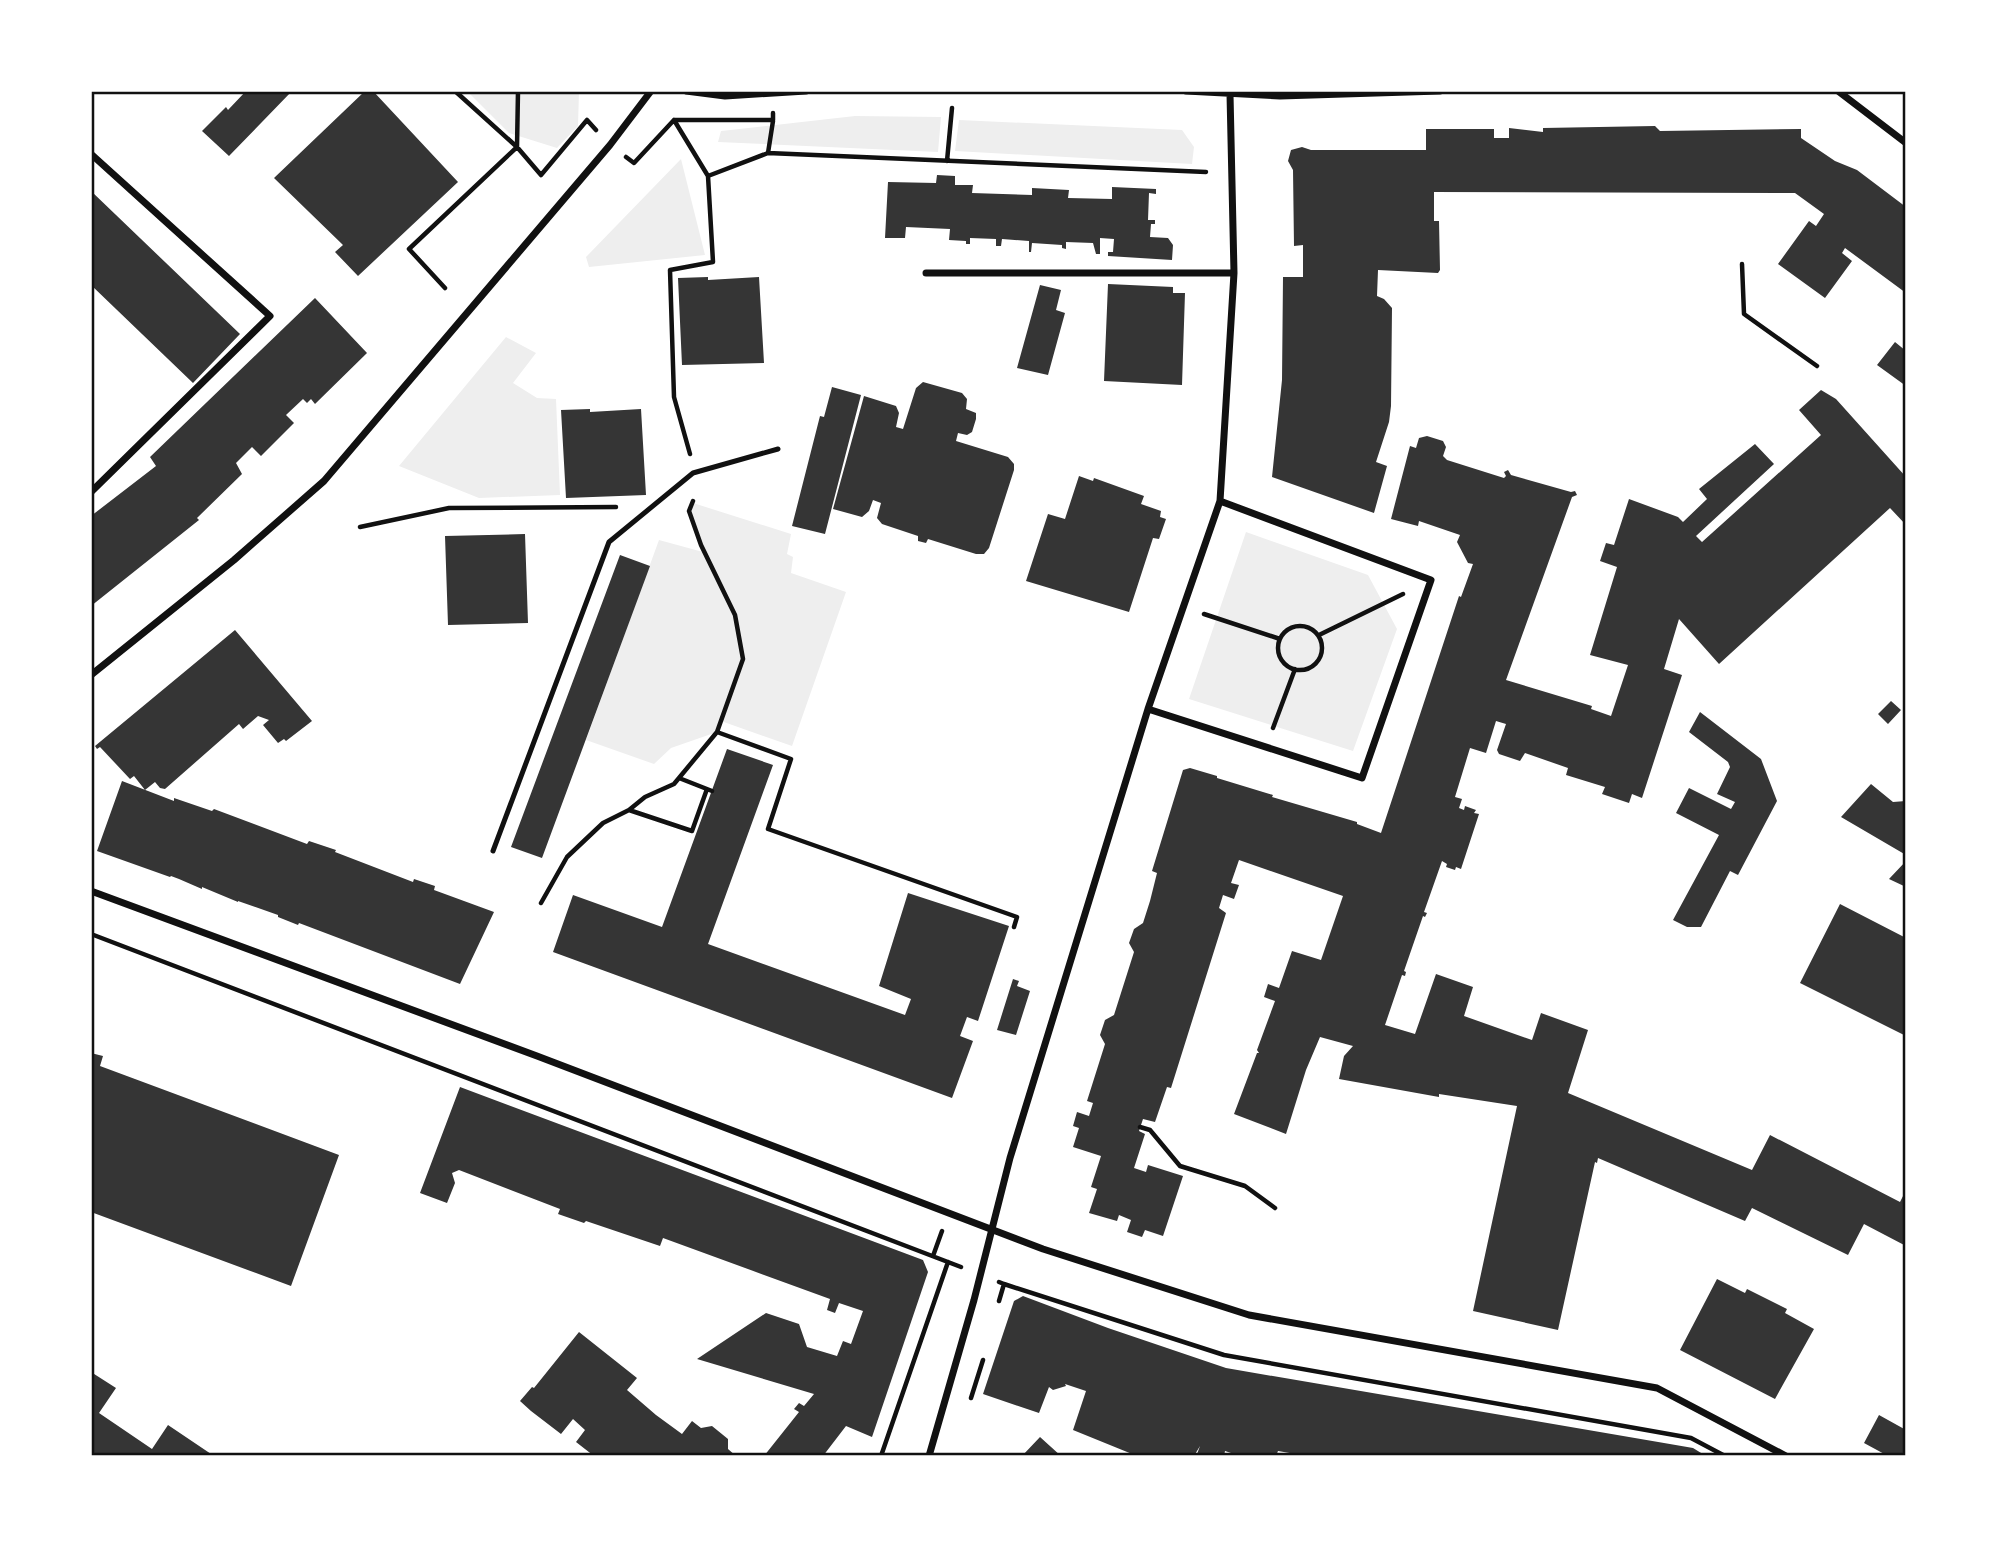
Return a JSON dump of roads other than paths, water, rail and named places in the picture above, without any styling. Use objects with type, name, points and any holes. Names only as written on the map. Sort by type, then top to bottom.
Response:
[{"type":"street","points":[[91,675],[234,559],[324,481],[610,145],[651,91]]},
{"type":"street","points":[[687,91],[707,96],[806,91]]},
{"type":"street","points":[[1186,91],[1280,96],[1440,91]]},
{"type":"street","points":[[1838,91],[1906,143]]},
{"type":"street","points":[[929,1456],[974,1300],[1010,1158],[1149,709],[1220,501],[1234,273],[1230,94]]},
{"type":"street","points":[[91,154],[270,316],[91,492]]},
{"type":"street","points":[[926,273],[1234,273]]},
{"type":"street","points":[[1149,709],[1362,778],[1431,580],[1220,501]]},
{"type":"street","points":[[91,891],[537,1056],[991,1230],[1249,1315],[1657,1388],[1786,1456]]},
{"type":"lane","points":[[493,851],[609,542],[693,473],[778,449]]}]
